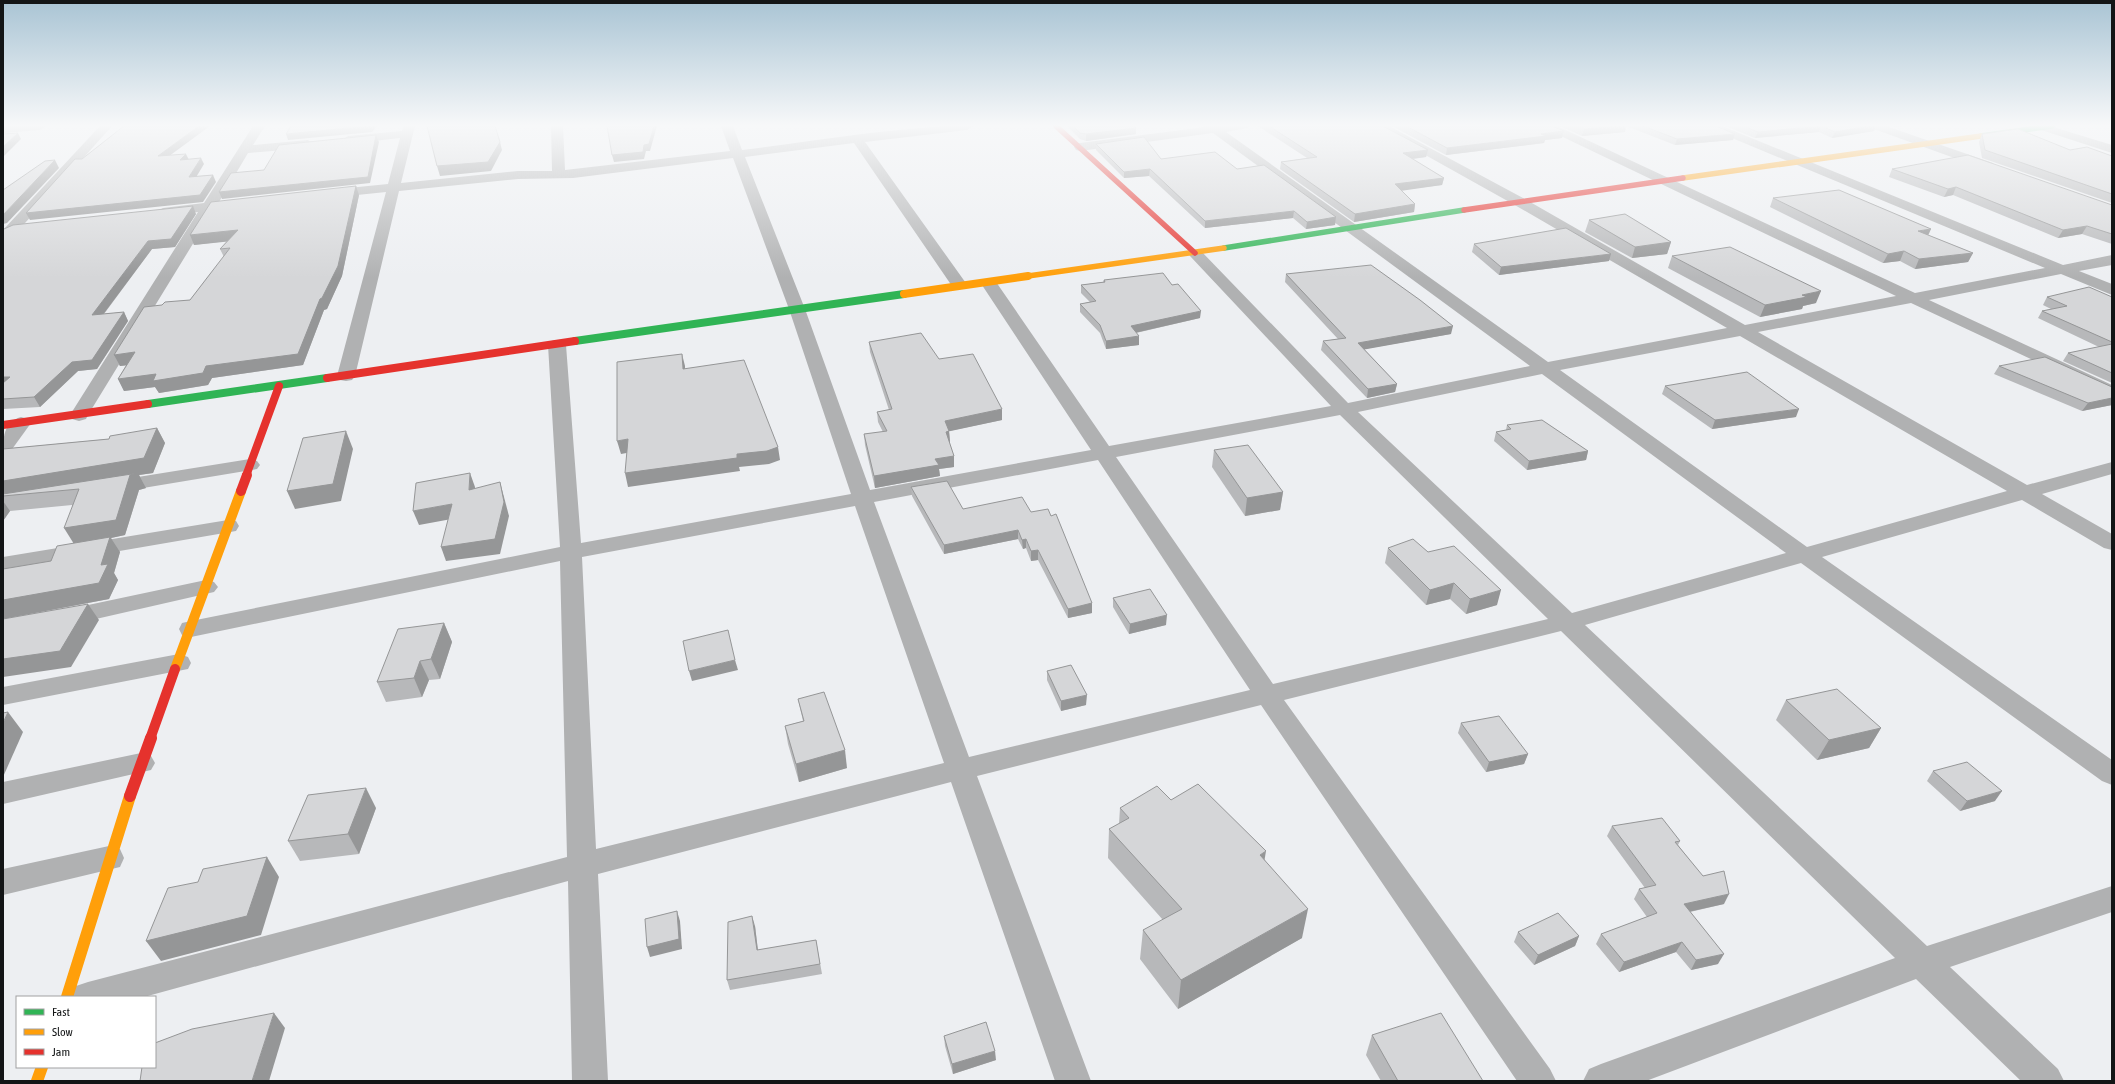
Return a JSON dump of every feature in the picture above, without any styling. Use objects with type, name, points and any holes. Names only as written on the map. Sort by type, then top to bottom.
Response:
[{"type":"street","points":[[3,239],[8,228],[57,177]]},
{"type":"street","points":[[80,415],[227,177]]},
{"type":"street","points":[[346,376],[396,177]]},
{"type":"street","points":[[316,195],[500,177]]},
{"type":"street","points":[[746,177],[797,309],[862,497],[1074,1081]]},
{"type":"street","points":[[883,177],[960,286]]},
{"type":"street","points":[[1111,177],[1195,253],[1344,409],[2046,1081]]},
{"type":"street","points":[[1281,177],[1804,555],[2112,774]]},
{"type":"street","points":[[1472,177],[2112,543]]},
{"type":"street","points":[[1654,177],[2112,392]]},
{"type":"street","points":[[3,448],[12,424],[797,309],[1195,253],[1352,227],[1695,177]]},
{"type":"street","points":[[1836,177],[2112,290]]},
{"type":"street","points":[[153,213],[246,203]]},
{"type":"street","points":[[8,228],[36,225]]},
{"type":"street","points":[[191,629],[571,552],[1103,452],[1344,409],[1545,368],[2112,260]]},
{"type":"street","points":[[988,282],[1267,695],[1538,1081]]},
{"type":"street","points":[[557,345],[571,552],[590,1081]]},
{"type":"street","points":[[67,996],[109,858],[141,763],[179,663],[279,386]]},
{"type":"street","points":[[96,489],[250,465]]},
{"type":"street","points":[[92,996],[583,866],[961,769],[1567,622],[2112,468]]},
{"type":"street","points":[[3,564],[228,526]]},
{"type":"street","points":[[3,628],[74,616],[206,587]]},
{"type":"street","points":[[3,696],[179,663]]},
{"type":"street","points":[[3,793],[141,763]]},
{"type":"street","points":[[3,882],[109,858]]},
{"type":"street","points":[[1601,1081],[1922,962],[2112,899]]},
{"type":"street","points":[[37,1081],[42,1068]]},
{"type":"building","points":[[22,177],[39,177],[3,215],[3,190]]},
{"type":"building","points":[[59,177],[212,177],[200,195],[26,213]]},
{"type":"building","points":[[229,177],[368,177],[368,177],[219,192]]},
{"type":"building","points":[[1158,177],[1280,177],[1336,217],[1307,222],[1294,211],[1205,221]]},
{"type":"building","points":[[1302,177],[1442,177],[1444,178],[1395,184],[1415,204],[1355,214]]},
{"type":"building","points":[[1913,177],[2030,177],[2112,205],[2112,234],[2087,226],[2063,230],[1956,187],[1948,189]]},
{"type":"building","points":[[2062,177],[2112,177],[2112,194]]},
{"type":"building","points":[[356,186],[338,266],[322,298],[320,299],[298,354],[206,366],[203,373],[153,381],[156,374],[118,379],[135,352],[114,355],[144,307],[162,305],[165,302],[190,300],[230,248],[220,249],[238,230],[190,235],[211,202]]},
{"type":"building","points":[[1839,190],[1931,229],[1918,231],[1973,253],[1919,259],[1904,251],[1888,254],[1773,198]]},
{"type":"building","points":[[193,206],[171,239],[148,241],[92,315],[124,312],[92,360],[72,362],[34,397],[3,399],[3,383],[10,377],[3,377],[3,229],[13,225]]},
{"type":"building","points":[[1625,214],[1671,242],[1635,247],[1589,220]]},
{"type":"building","points":[[1566,228],[1611,254],[1501,267],[1474,244]]},
{"type":"building","points":[[1730,247],[1821,291],[1802,295],[1807,297],[1765,305],[1672,256]]},
{"type":"building","points":[[1371,265],[1453,326],[1358,343],[1397,384],[1368,389],[1323,341],[1346,338],[1286,274]]},
{"type":"building","points":[[1163,273],[1172,285],[1178,284],[1201,311],[1131,326],[1139,336],[1106,341],[1100,325],[1080,304],[1096,301],[1081,285],[1105,282],[1104,280]]},
{"type":"building","points":[[2089,287],[2112,297],[2112,342],[2042,311],[2067,306],[2047,297]]},
{"type":"building","points":[[921,333],[939,359],[973,354],[1002,409],[945,421],[949,431],[946,432],[954,456],[935,459],[939,465],[874,476],[864,434],[887,431],[877,412],[892,409],[869,342]]},
{"type":"building","points":[[2112,344],[2112,373],[2068,353]]},
{"type":"building","points":[[682,354],[683,369],[744,360],[778,447],[767,451],[737,454],[737,458],[625,473],[628,439],[617,441],[617,362]]},
{"type":"building","points":[[2045,357],[2112,387],[2112,398],[2088,403],[1999,366]]},
{"type":"building","points":[[1747,372],[1799,409],[1715,420],[1665,386]]},
{"type":"building","points":[[1542,420],[1588,451],[1529,461],[1496,432],[1511,429],[1507,425]]},
{"type":"building","points":[[157,428],[144,458],[3,481],[3,449],[109,439],[110,436]]},
{"type":"building","points":[[346,431],[333,484],[287,491],[303,438]]},
{"type":"building","points":[[1248,445],[1283,492],[1247,498],[1214,450]]},
{"type":"building","points":[[138,473],[130,475],[116,520],[64,528],[79,489],[3,496],[3,494]]},
{"type":"building","points":[[470,473],[469,490],[500,482],[504,502],[495,539],[441,547],[452,504],[413,511],[416,483]]},
{"type":"building","points":[[947,481],[963,509],[1022,497],[1031,512],[1048,509],[1051,516],[1056,514],[1092,603],[1068,609],[1038,550],[1031,551],[1026,539],[1022,540],[1018,530],[944,545],[911,487]]},
{"type":"building","points":[[110,537],[101,565],[108,564],[99,583],[3,600],[3,569],[51,561],[57,546]]},
{"type":"building","points":[[1413,539],[1428,552],[1454,546],[1501,590],[1470,599],[1454,583],[1430,590],[1388,548]]},
{"type":"building","points":[[1150,589],[1167,615],[1130,624],[1113,598]]},
{"type":"building","points":[[88,604],[60,651],[3,659],[3,619]]},
{"type":"building","points":[[444,623],[431,659],[420,661],[414,678],[377,682],[398,629]]},
{"type":"building","points":[[728,630],[735,660],[689,671],[683,641]]},
{"type":"building","points":[[1071,665],[1087,695],[1061,701],[1047,671]]},
{"type":"building","points":[[1837,689],[1881,728],[1829,740],[1786,700]]},
{"type":"building","points":[[824,692],[845,750],[796,764],[785,726],[804,721],[798,699]]},
{"type":"building","points":[[8,712],[3,723],[3,713]]},
{"type":"building","points":[[1499,716],[1528,754],[1489,762],[1461,723]]},
{"type":"building","points":[[1967,762],[2002,791],[1967,801],[1933,771]]},
{"type":"building","points":[[1198,784],[1266,851],[1260,855],[1308,909],[1181,980],[1143,930],[1182,909],[1109,829],[1129,818],[1120,808],[1157,786],[1171,800]]},
{"type":"building","points":[[366,788],[348,834],[288,841],[308,795]]},
{"type":"building","points":[[1662,818],[1680,841],[1675,842],[1703,876],[1724,871],[1729,894],[1684,904],[1724,954],[1696,960],[1682,942],[1624,962],[1601,934],[1657,913],[1639,889],[1656,885],[1612,826]]},
{"type":"building","points":[[267,857],[247,916],[146,941],[168,888],[198,882],[203,869]]},
{"type":"building","points":[[677,911],[679,939],[647,947],[645,919]]},
{"type":"building","points":[[1558,913],[1579,936],[1538,955],[1518,932]]},
{"type":"building","points":[[752,916],[757,950],[816,940],[820,964],[727,980],[728,922]]},
{"type":"building","points":[[274,1013],[252,1081],[140,1081],[142,1068],[156,1068],[156,1043],[192,1029]]},
{"type":"building","points":[[1441,1013],[1483,1081],[1398,1081],[1372,1035]]},
{"type":"building","points":[[986,1022],[995,1051],[952,1064],[944,1036]]},
{"type":"traffic: fast","points":[[1224,248],[1464,210]]},
{"type":"traffic: fast","points":[[575,341],[904,294]]},
{"type":"traffic: fast","points":[[148,404],[327,378]]},
{"type":"traffic: slow","points":[[1683,178],[1693,177]]},
{"type":"traffic: slow","points":[[904,294],[1224,248]]},
{"type":"traffic: slow","points":[[175,669],[241,491]]},
{"type":"traffic: slow","points":[[67,996],[130,796]]},
{"type":"traffic: slow","points":[[37,1081],[42,1068]]},
{"type":"traffic: jam","points":[[1111,177],[1195,253]]},
{"type":"traffic: jam","points":[[1464,210],[1683,178]]},
{"type":"traffic: jam","points":[[327,378],[575,341]]},
{"type":"traffic: jam","points":[[241,491],[279,386]]},
{"type":"traffic: jam","points":[[3,425],[148,404]]},
{"type":"traffic: jam","points":[[130,796],[175,669]]}]
